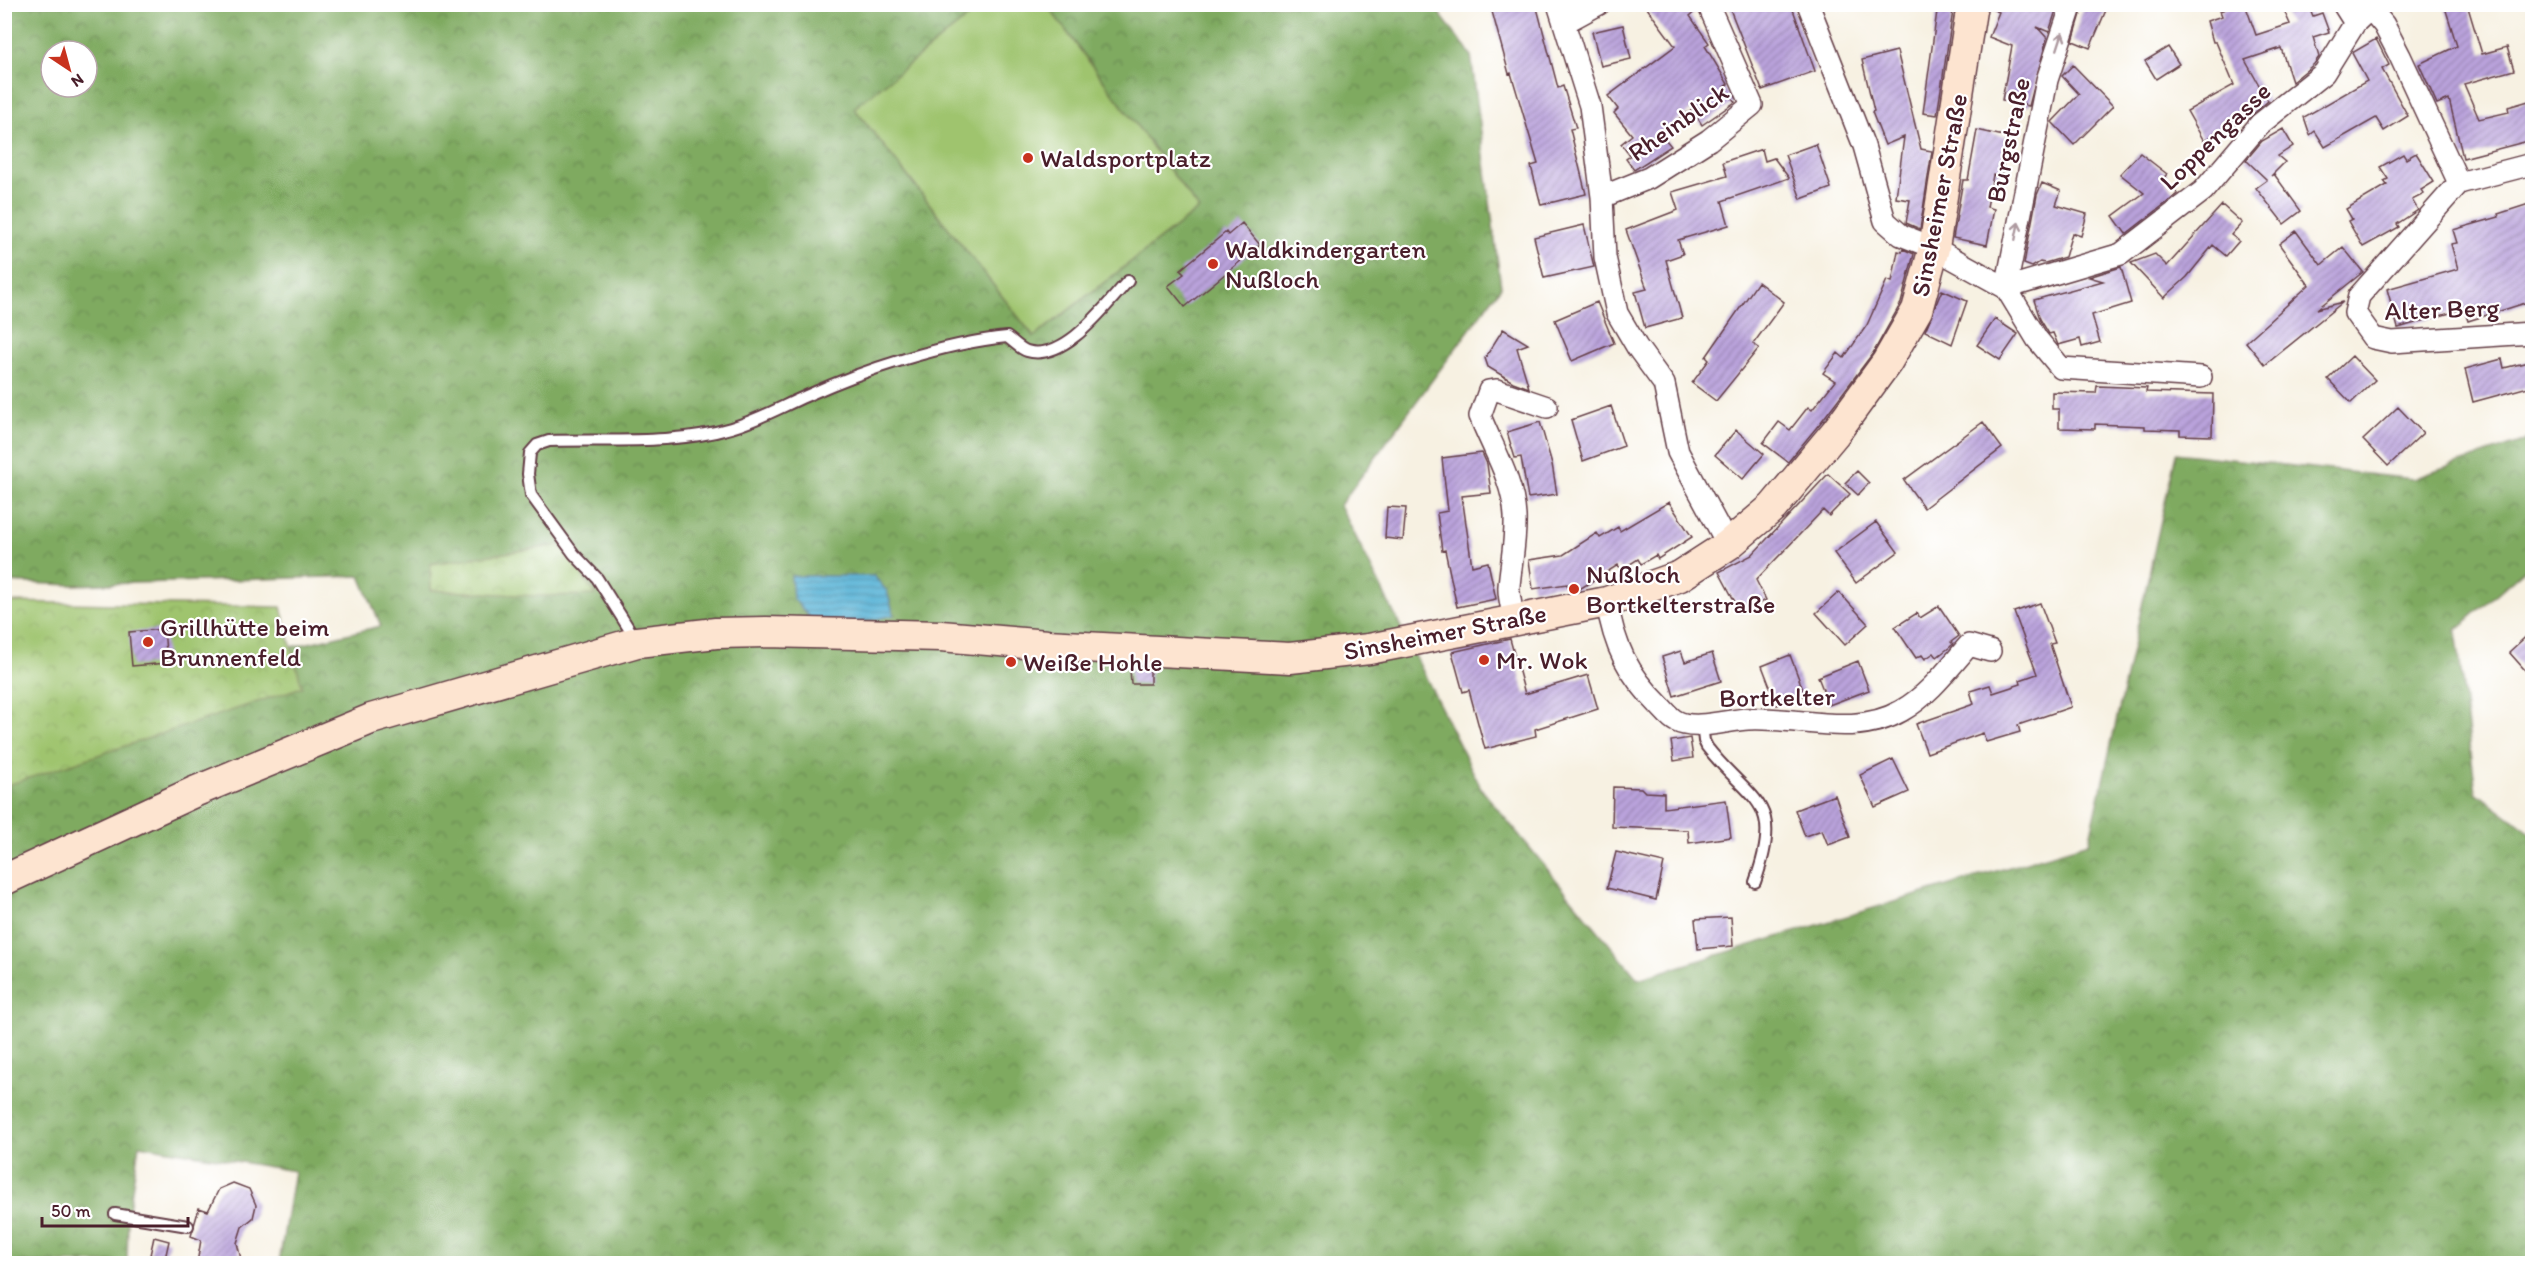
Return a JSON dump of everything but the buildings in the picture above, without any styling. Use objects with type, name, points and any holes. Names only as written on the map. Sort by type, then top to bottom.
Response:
[{"type":"street","name":"Rheinblick","points":[[1599,4],[1561,14],[1590,106],[1602,197],[1605,257],[1617,313],[1637,347],[1665,384],[1678,452],[1728,545]]},
{"type":"street","name":"Rheinblick","points":[[1602,197],[1649,178],[1709,140],[1752,105],[1708,4]]},
{"type":"street","points":[[1808,4],[1864,146],[1885,221],[1901,235],[1934,248],[2006,288],[2037,339],[2061,368],[2201,377]]},
{"type":"street","name":"Sinsheimer Straße","points":[[4,880],[194,792],[371,719],[638,642],[716,633],[929,636],[1047,645],[1290,658],[1369,649],[1514,618],[1607,602],[1680,576],[1728,545],[1773,507],[1835,433],[1887,362],[1917,310],[1934,248],[1972,4]]},
{"type":"street","name":"Burgstraße","points":[[2006,288],[2047,81],[2072,4]]},
{"type":"street","points":[[2343,4],[2367,12],[2384,25],[2459,183],[2532,164]]},
{"type":"street","name":"Loppengasse","points":[[2006,288],[2121,254],[2203,191],[2260,124],[2324,73],[2367,12]]},
{"type":"street","name":"Alter Berg","points":[[2459,183],[2359,296],[2355,313],[2373,338],[2392,342],[2532,333]]},
{"type":"street","points":[[1514,618],[1509,589],[1514,557],[1515,515],[1503,462],[1489,439],[1480,416],[1489,391],[1497,390],[1547,407]]},
{"type":"street","name":"Bortkelter","points":[[1607,602],[1611,628],[1621,658],[1648,694],[1676,722],[1702,724],[1749,719],[1815,726],[1874,722],[1899,712],[1923,697],[1969,645],[1990,651]]},
{"type":"lane","points":[[638,642],[597,578],[574,554],[531,495],[528,474],[530,453],[537,446],[549,441],[668,438],[728,428],[764,417],[848,379],[972,341],[1007,337],[1026,351],[1047,351],[1071,341],[1128,281]]},
{"type":"lane","points":[[1702,724],[1707,747],[1760,804],[1767,822],[1766,852],[1755,882]]},
{"type":"lane","points":[[115,1214],[188,1226]]},
{"type":"green space","points":[[5,5],[983,5],[854,108],[1034,337],[1199,209],[1047,5],[1433,5],[1471,55],[1501,287],[1340,505],[1482,790],[1638,979],[2089,843],[2176,453],[2413,479],[2532,438],[2532,563],[2456,630],[2476,792],[2532,834],[2532,1263],[279,1263],[294,1171],[139,1145],[128,1216],[127,1263],[5,1263],[5,714],[381,626],[360,576],[72,585],[5,582]]},
{"type":"green space","name":"Waldsportplatz","points":[[983,5],[1047,5],[1199,209],[1034,337],[854,108]]},
{"type":"green space","points":[[560,545],[596,595],[536,596],[431,590],[430,564]]},
{"type":"green space","points":[[5,602],[281,607],[302,687],[5,786]]},
{"type":"water","points":[[791,576],[874,576],[887,591],[894,615],[855,624],[810,618],[793,598]]},
{"type":"place","name":"Waldsportplatz","points":[[1028,158]]},
{"type":"place","name":"Waldkindergarten Nußloch","points":[[1213,264]]},
{"type":"place","name":"Nußloch Bortkelterstraße","points":[[1574,589]]},
{"type":"place","name":"Grillhütte beim Brunnenfeld","points":[[148,642]]},
{"type":"place","name":"Mr. Wok","points":[[1484,660]]},
{"type":"place","name":"Weiße Hohle","points":[[1011,662]]}]
